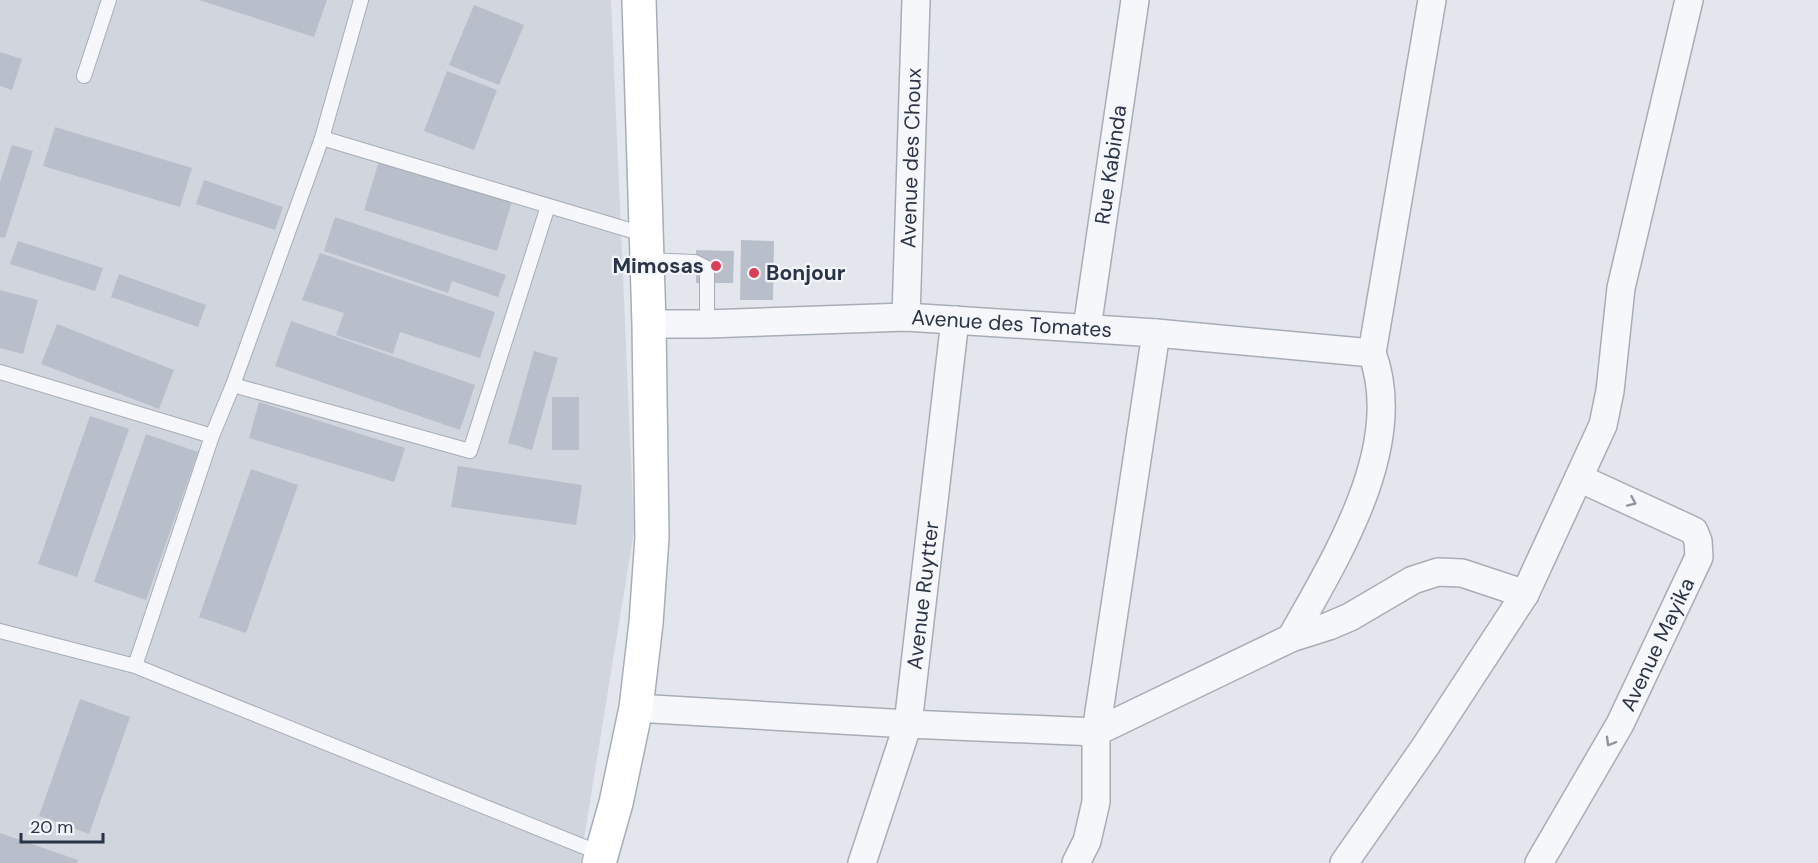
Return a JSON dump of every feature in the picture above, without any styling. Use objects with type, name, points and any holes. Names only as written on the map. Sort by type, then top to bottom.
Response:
[{"type":"main road","points":[[600,858],[616,803],[636,708],[646,623],[652,537],[649,324],[639,0]]},
{"type":"street","name":"Avenue des Choux","points":[[906,317],[916,0]]},
{"type":"street","name":"Rue Kabinda","points":[[1088,328],[1135,0]]},
{"type":"street","points":[[1291,638],[1343,544],[1358,510],[1378,444],[1382,396],[1379,372],[1372,353],[1432,0]]},
{"type":"street","points":[[1348,862],[1525,594],[1603,425],[1608,405],[1621,288],[1689,0]]},
{"type":"street","name":"Avenue des Tomates","points":[[649,324],[906,317],[1156,333],[1372,353]]},
{"type":"street","name":"Avenue Ruytter","points":[[862,863],[908,724],[955,320]]},
{"type":"street","points":[[1076,863],[1087,842],[1096,802],[1096,732],[1156,333]]},
{"type":"street","name":"Avenue Mayika","points":[[1539,863],[1620,724],[1698,557],[1698,541],[1694,531],[1579,478]]},
{"type":"street","points":[[636,708],[908,724],[1096,732],[1291,638],[1340,621],[1413,580],[1438,572],[1462,573],[1525,594]]},
{"type":"lane","points":[[84,76],[109,0]]},
{"type":"lane","points":[[135,666],[212,436],[233,385],[322,138],[361,0]]},
{"type":"lane","points":[[322,138],[548,206],[647,248],[707,267],[707,324]]},
{"type":"lane","points":[[233,385],[470,451],[548,206]]},
{"type":"lane","points":[[0,372],[212,436]]},
{"type":"lane","points":[[0,631],[135,666],[600,858]]},
{"type":"shaded area","points":[[0,0],[611,0],[634,531],[580,863],[0,863]]},
{"type":"building","points":[[199,0],[327,0],[314,37]]},
{"type":"building","points":[[474,5],[524,25],[499,85],[449,65]]},
{"type":"building","points":[[0,52],[22,59],[12,90],[0,86]]},
{"type":"building","points":[[447,71],[497,90],[474,150],[424,131]]},
{"type":"building","points":[[55,127],[192,168],[180,207],[43,166]]},
{"type":"building","points":[[12,145],[33,151],[5,238],[0,237],[0,182]]},
{"type":"building","points":[[379,161],[512,201],[497,251],[364,210]]},
{"type":"building","points":[[204,180],[283,207],[275,230],[196,204]]},
{"type":"building","points":[[335,217],[506,275],[498,297],[452,281],[448,293],[324,251]]},
{"type":"building","points":[[741,240],[774,241],[773,300],[740,300]]},
{"type":"building","points":[[18,241],[103,268],[95,291],[10,264]]},
{"type":"building","points":[[696,250],[734,251],[733,283],[696,283]]},
{"type":"building","points":[[320,253],[495,312],[480,358],[400,332],[393,354],[336,335],[344,313],[302,300]]},
{"type":"building","points":[[119,274],[206,305],[198,327],[111,297]]},
{"type":"building","points":[[0,290],[38,300],[23,354],[0,348]]},
{"type":"building","points":[[291,321],[475,385],[460,430],[275,366]]},
{"type":"building","points":[[57,324],[174,370],[159,409],[41,364]]},
{"type":"building","points":[[534,351],[558,358],[532,450],[508,443]]},
{"type":"building","points":[[552,397],[579,397],[579,450],[552,450]]},
{"type":"building","points":[[259,402],[405,448],[394,482],[249,438]]},
{"type":"building","points":[[90,416],[129,429],[77,577],[38,564]]},
{"type":"building","points":[[146,434],[198,452],[146,600],[94,582]]},
{"type":"building","points":[[458,466],[582,485],[576,525],[451,507]]},
{"type":"building","points":[[251,469],[298,485],[246,633],[199,617]]},
{"type":"building","points":[[80,699],[130,717],[89,834],[39,816]]},
{"type":"building","points":[[0,833],[78,860],[77,863],[0,863]]},
{"type":"place","name":"Mimosas","points":[[716,266]]},
{"type":"place","name":"Bonjour","points":[[754,273]]}]
